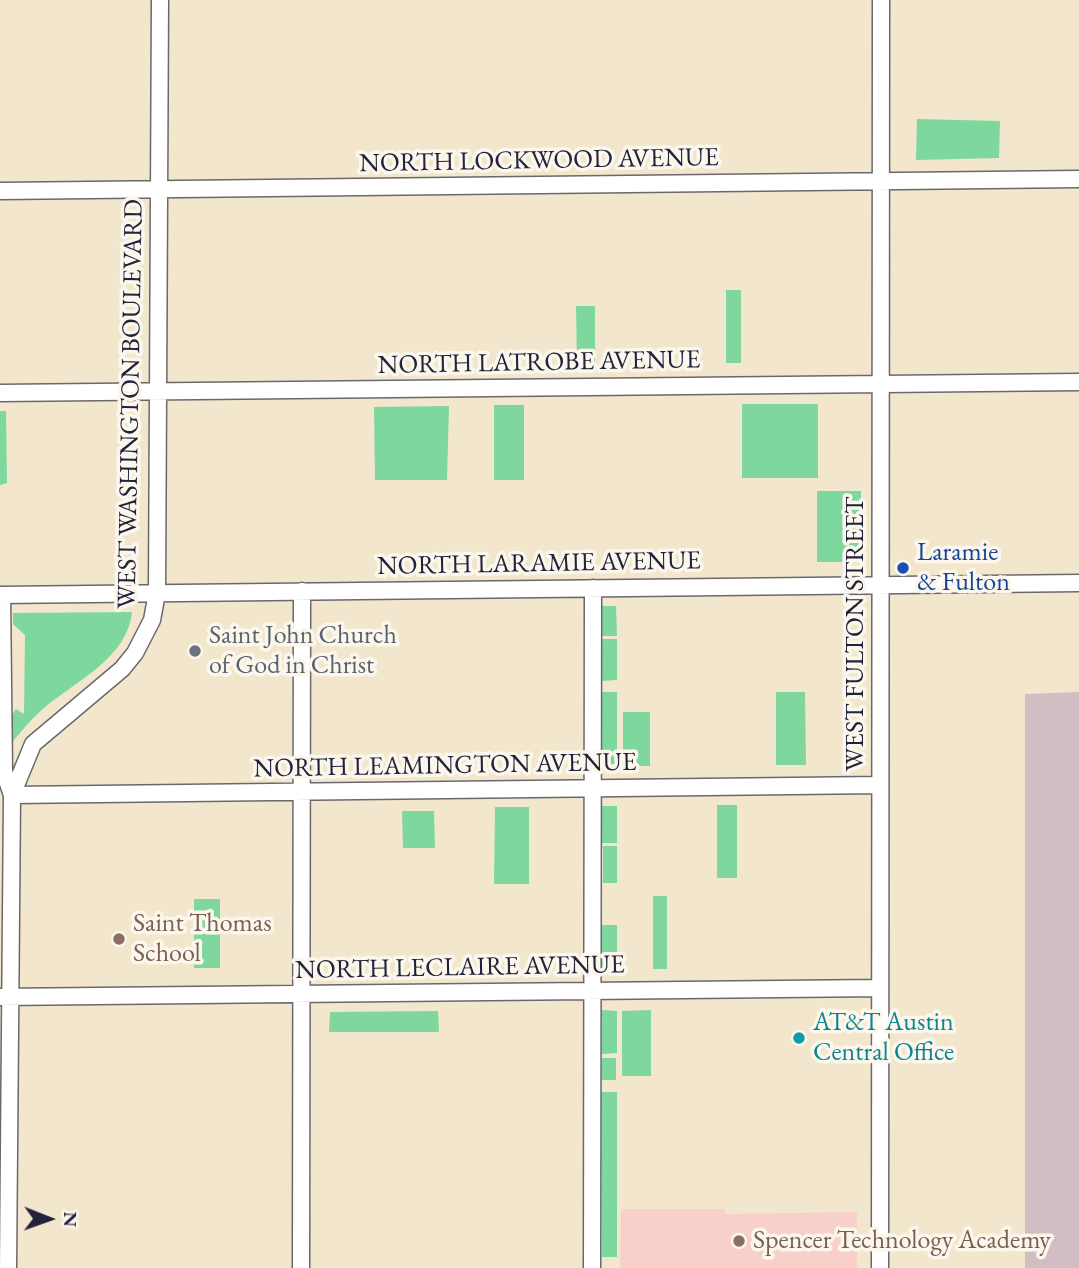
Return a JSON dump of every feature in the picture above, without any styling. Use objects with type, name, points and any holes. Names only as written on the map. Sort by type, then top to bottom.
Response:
[{"type":"street","name":"WEST WASHINGTON BOULEVARD","points":[[8,1268],[4,997],[12,795],[33,744],[122,669],[135,653],[152,620],[157,593],[160,0]]},
{"type":"street","name":"WEST FULTON STREET","points":[[880,1268],[881,0]]},
{"type":"street","name":"NORTH LOCKWOOD AVENUE","points":[[0,191],[1079,179]]},
{"type":"street","name":"NORTH LATROBE AVENUE","points":[[0,393],[1079,382]]},
{"type":"street","name":"NORTH LARAMIE AVENUE","points":[[1,595],[1079,583]]},
{"type":"street","points":[[592,1268],[593,588]]},
{"type":"street","points":[[301,1268],[302,591]]},
{"type":"street","name":"WEST WASHINGTON BOULEVARD","points":[[1,595],[4,772],[12,795]]},
{"type":"street","name":"NORTH LEAMINGTON AVENUE","points":[[12,795],[879,785]]},
{"type":"street","name":"NORTH LECLAIRE AVENUE","points":[[4,997],[879,988]]},
{"type":"shaded area","points":[[1079,692],[1079,1268],[1025,1268],[1025,694]]},
{"type":"shaded area","name":"Spencer Technology Academy","points":[[621,1209],[725,1209],[726,1214],[857,1212],[857,1268],[620,1268]]},
{"type":"green space","points":[[917,119],[1000,121],[999,158],[916,160]]},
{"type":"green space","points":[[726,290],[741,290],[741,363],[726,363]]},
{"type":"green space","points":[[576,306],[595,306],[595,364],[577,364]]},
{"type":"green space","points":[[742,404],[818,404],[818,478],[742,478]]},
{"type":"green space","points":[[494,405],[524,405],[524,480],[494,480]]},
{"type":"green space","points":[[449,406],[447,480],[375,480],[374,407]]},
{"type":"green space","points":[[0,411],[6,411],[7,483],[0,485]]},
{"type":"green space","points":[[817,491],[861,491],[860,562],[817,562]]},
{"type":"green space","points":[[602,606],[616,606],[617,636],[602,636]]},
{"type":"green space","points":[[132,612],[128,629],[110,656],[38,713],[10,745],[10,718],[16,709],[24,714],[25,635],[13,624],[13,613]]},
{"type":"green space","points":[[602,639],[617,639],[617,680],[602,681]]},
{"type":"green space","points":[[602,692],[617,692],[617,764],[602,764]]},
{"type":"green space","points":[[776,692],[805,692],[806,765],[776,765]]},
{"type":"green space","points":[[623,712],[650,712],[650,766],[623,766]]},
{"type":"green space","points":[[717,805],[737,805],[737,878],[717,878]]},
{"type":"green space","points":[[602,806],[617,806],[617,843],[602,843]]},
{"type":"green space","points":[[495,807],[529,807],[529,884],[494,884]]},
{"type":"green space","points":[[402,811],[434,811],[435,848],[403,848]]},
{"type":"green space","points":[[603,846],[617,846],[617,883],[603,883]]},
{"type":"green space","points":[[653,896],[667,896],[667,969],[653,969]]},
{"type":"green space","points":[[194,899],[220,899],[220,968],[194,968]]},
{"type":"green space","points":[[601,925],[617,925],[617,969],[601,969]]},
{"type":"green space","points":[[602,1010],[617,1011],[617,1053],[602,1054]]},
{"type":"green space","points":[[651,1010],[651,1076],[622,1076],[622,1011]]},
{"type":"green space","points":[[438,1011],[439,1032],[329,1032],[330,1012]]},
{"type":"green space","points":[[602,1058],[616,1058],[616,1080],[602,1080]]},
{"type":"green space","points":[[601,1092],[617,1092],[617,1257],[602,1257]]},
{"type":"place","name":"Laramie & Fulton","points":[[903,568]]},
{"type":"place","name":"Saint John Church of God in Christ","points":[[195,651]]},
{"type":"place","name":"Saint Thomas School","points":[[119,939]]},
{"type":"place","name":"AT&T Austin Central Office","points":[[799,1038]]},
{"type":"place","name":"Spencer Technology Academy","points":[[739,1241]]}]
